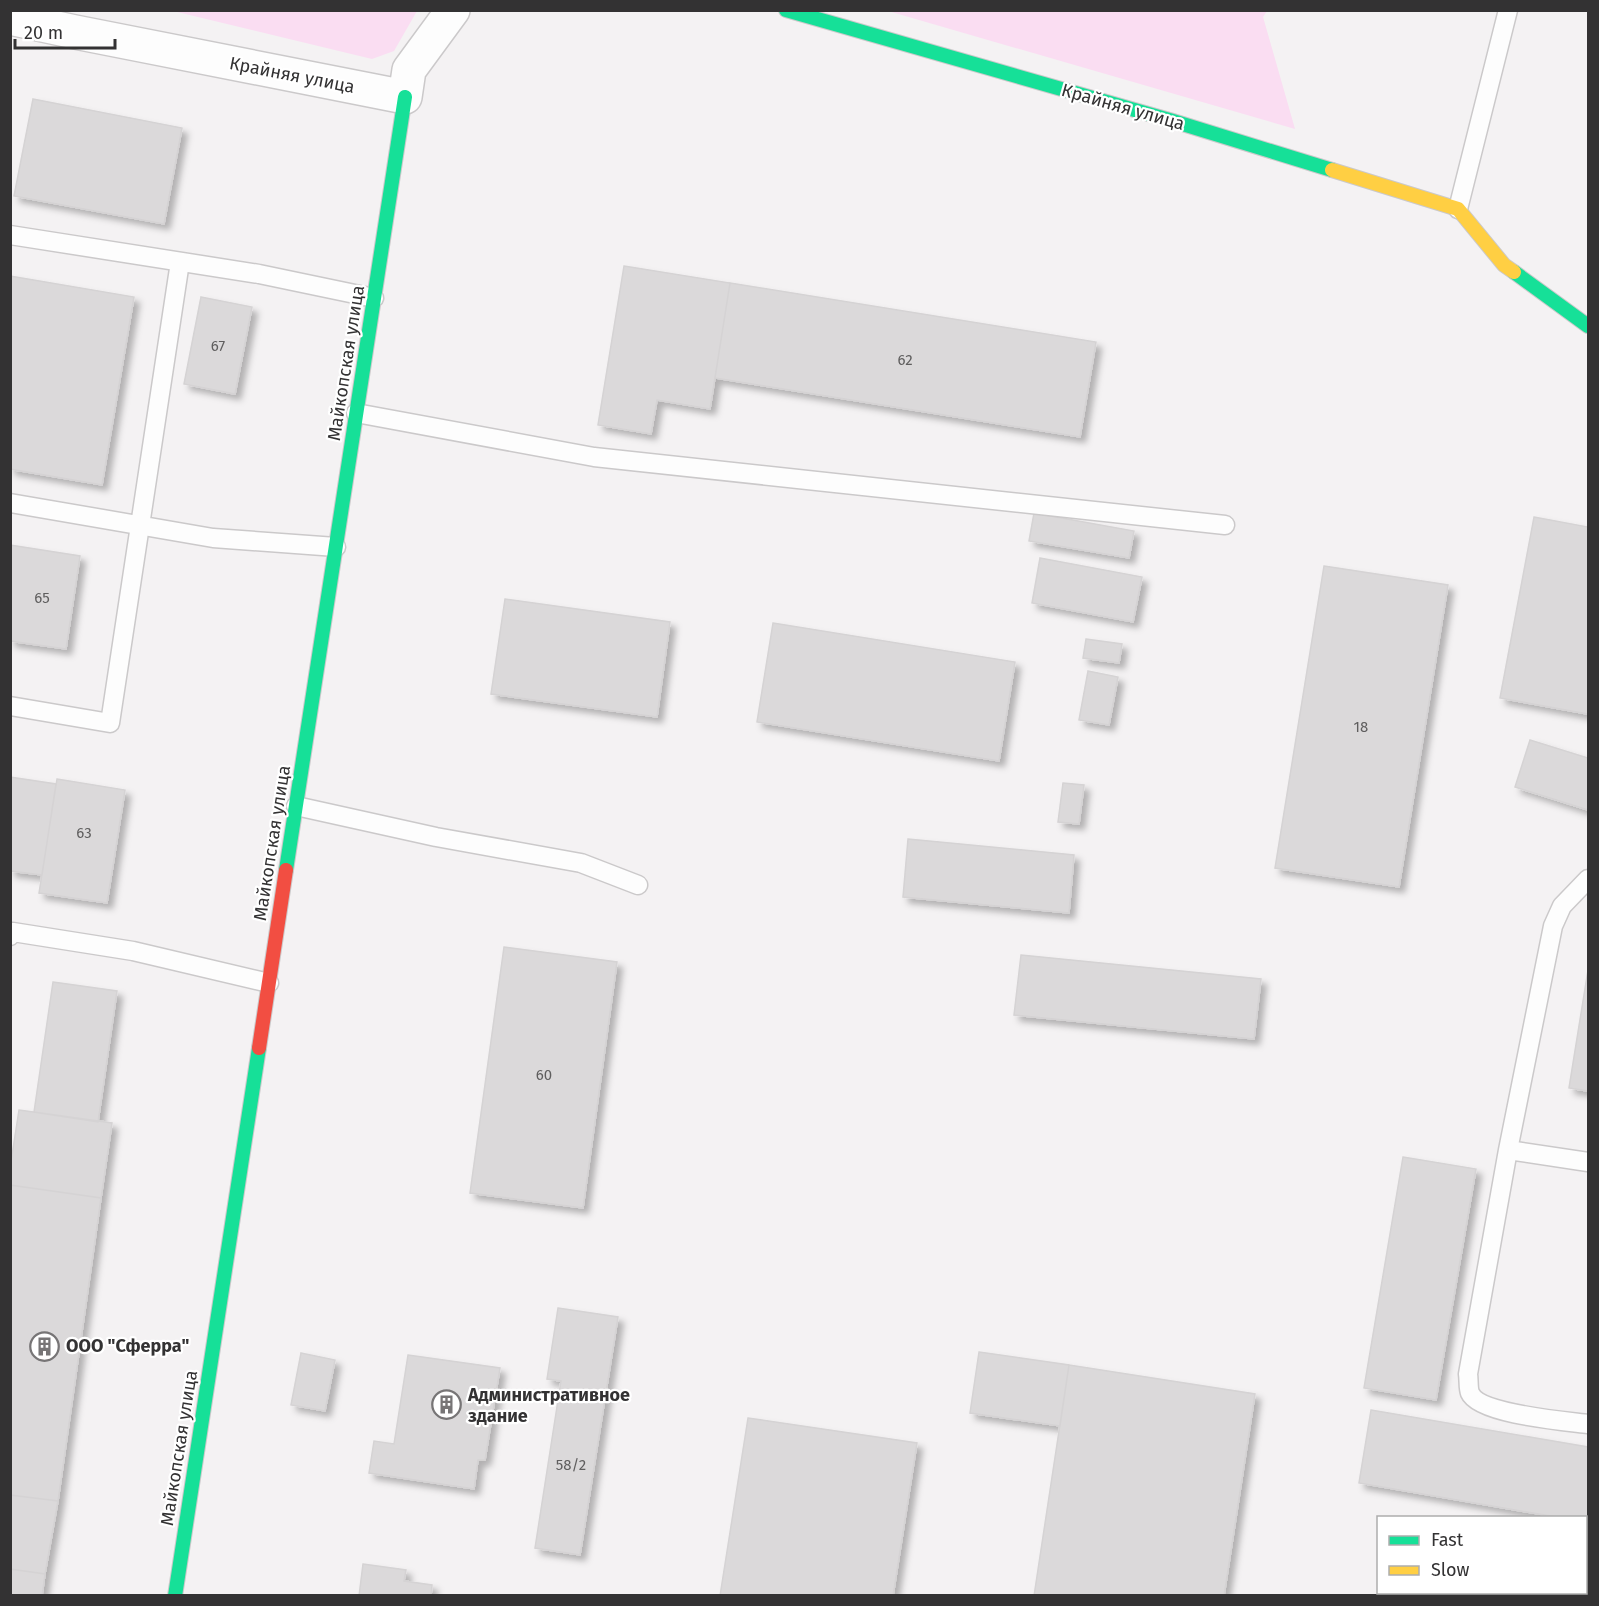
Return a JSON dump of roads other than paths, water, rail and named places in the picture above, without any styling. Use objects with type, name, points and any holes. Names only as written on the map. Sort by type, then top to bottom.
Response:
[{"type":"street","points":[[405,97],[409,70],[453,10]]},
{"type":"street","name":"Крайняя улица","points":[[786,10],[1173,121],[1458,209]]},
{"type":"street","name":"Крайняя улица","points":[[10,18],[405,97]]},
{"type":"street","name":"Майкопская улица","points":[[175,1596],[405,97]]},
{"type":"street","points":[[1458,209],[1504,265],[1588,326]]},
{"type":"lane","points":[[1458,209],[1508,10]]},
{"type":"lane","points":[[10,235],[260,274],[374,298]]},
{"type":"lane","points":[[10,705],[110,723],[180,262]]},
{"type":"lane","points":[[356,413],[594,457],[1225,525]]},
{"type":"lane","points":[[10,503],[213,538],[336,547]]},
{"type":"lane","points":[[296,806],[436,837],[581,863],[638,885]]},
{"type":"lane","points":[[1588,879],[1562,906],[1553,926],[1508,1150],[1468,1374],[1470,1394],[1480,1404],[1497,1410],[1588,1424]]},
{"type":"lane","points":[[10,936],[13,932],[134,951],[269,983]]},
{"type":"lane","points":[[1508,1150],[1588,1162]]},
{"type":"place","name":"ООО \"Сферра\"","points":[[45,1346]]},
{"type":"place","name":"Административное здание","points":[[447,1405]]}]
